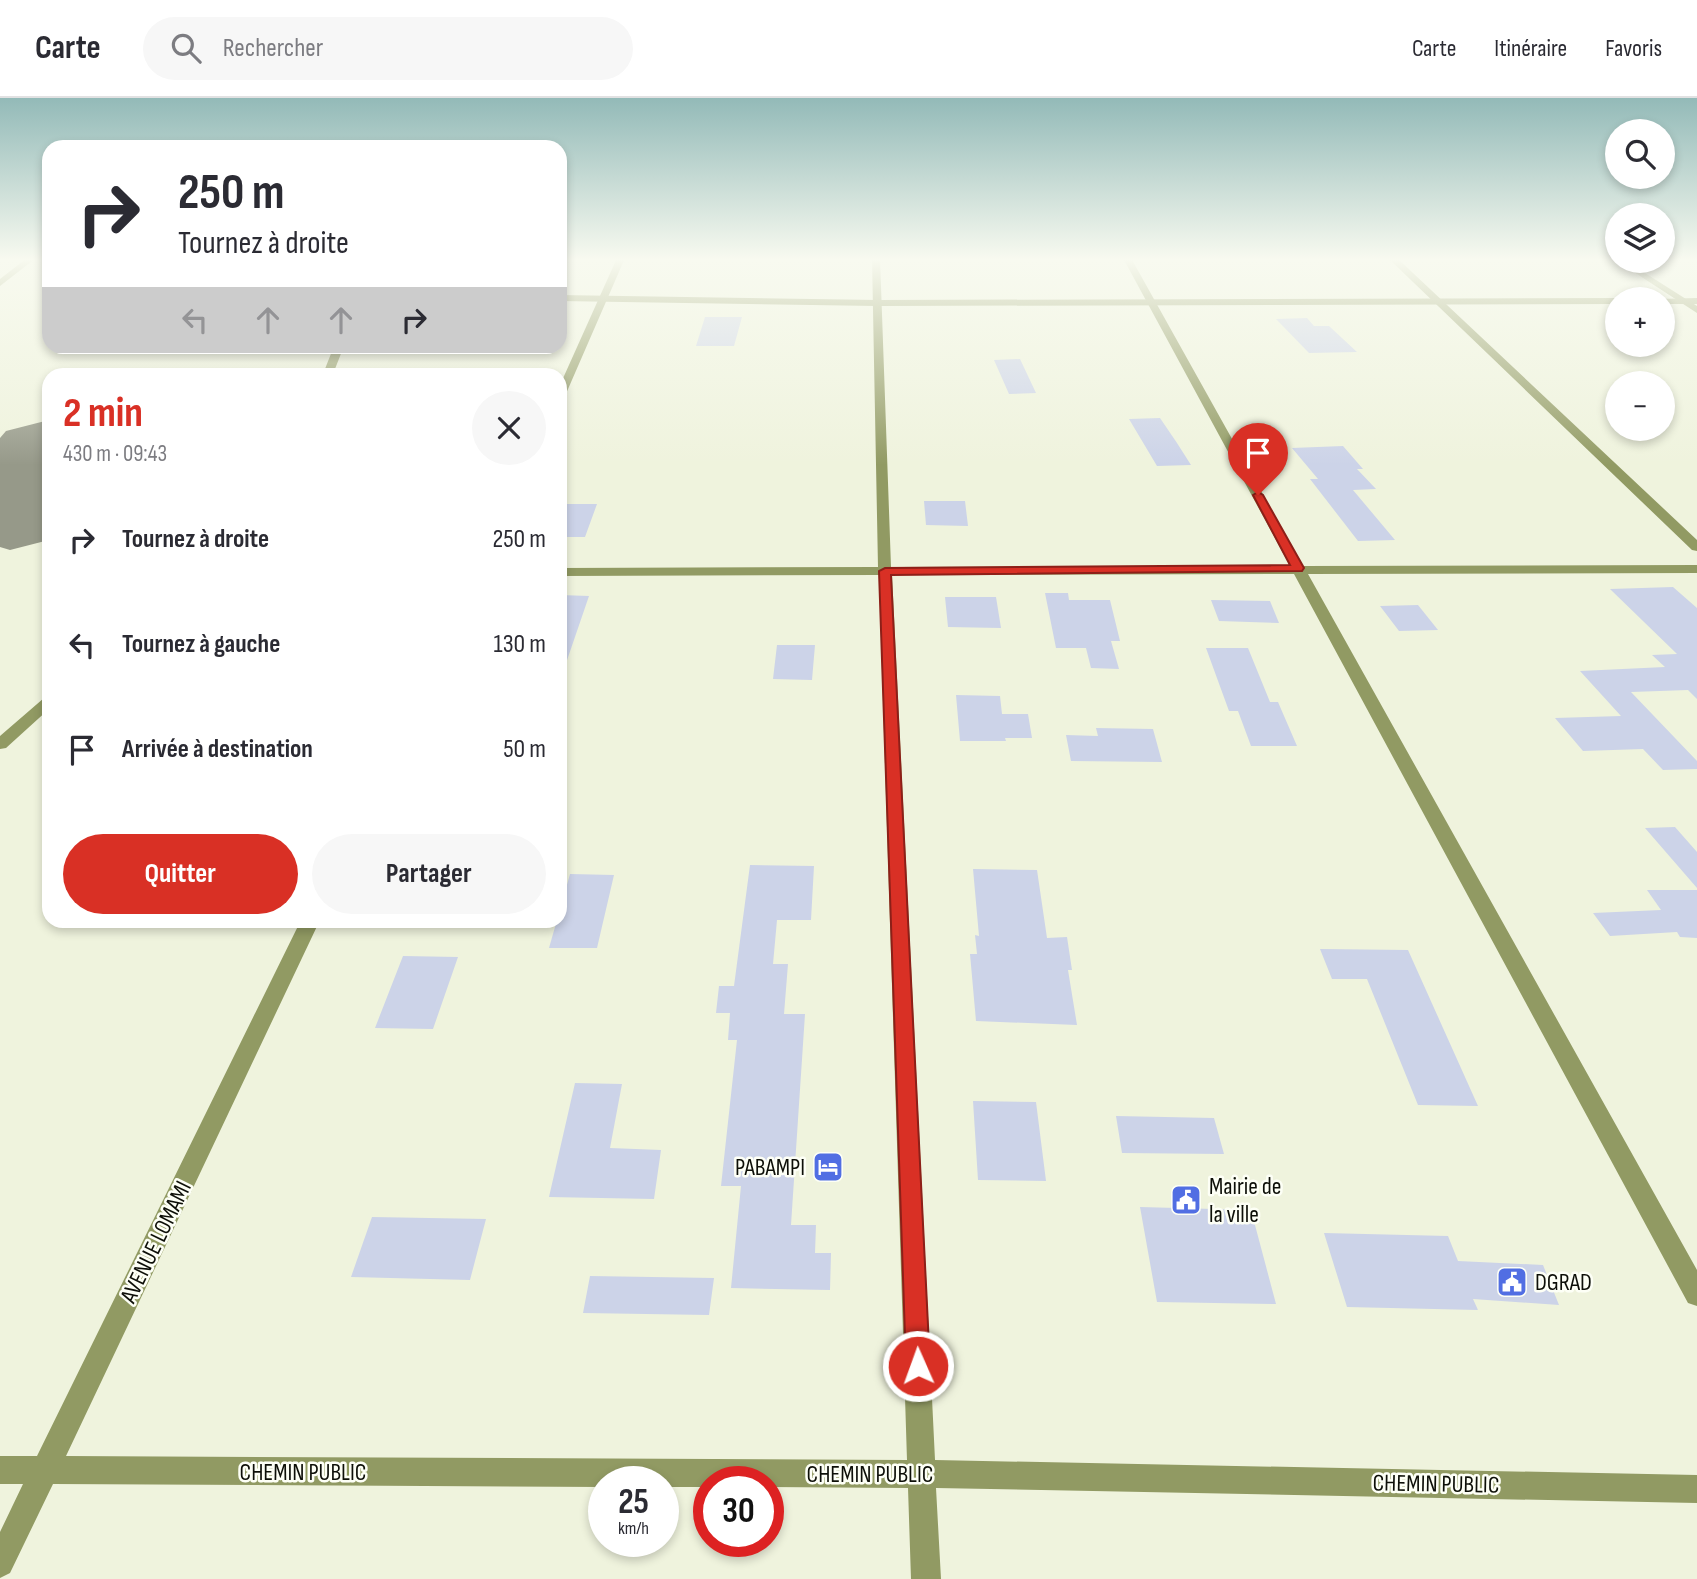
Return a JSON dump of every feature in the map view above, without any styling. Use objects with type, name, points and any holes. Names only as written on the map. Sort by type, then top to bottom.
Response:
[{"type":"street","points":[[567,379],[589,327]]},
{"type":"street","points":[[879,327],[885,571],[926,1579]]},
{"type":"street","points":[[1166,327],[1697,1294]]},
{"type":"street","points":[[1465,327],[1697,547]]},
{"type":"street","points":[[567,572],[1697,569]]},
{"type":"street","points":[[0,744],[42,707]]},
{"type":"street","name":"AVENUE LOMAMI","points":[[0,1563],[307,928]]},
{"type":"street","name":"CHEMIN PUBLIC","points":[[0,1470],[922,1474],[1697,1489]]},
{"type":"building","points":[[702,327],[739,327],[734,346],[696,346]]},
{"type":"building","points":[[1284,327],[1330,327],[1357,352],[1309,353]]},
{"type":"building","points":[[1020,359],[1036,393],[1009,394],[994,360]]},
{"type":"building","points":[[1160,418],[1191,465],[1157,466],[1129,419]]},
{"type":"building","points":[[1343,446],[1363,469],[1357,469],[1376,489],[1353,490],[1395,540],[1358,541],[1310,479],[1318,479],[1292,448]]},
{"type":"building","points":[[924,501],[965,501],[968,526],[926,525]]},
{"type":"building","points":[[567,504],[597,504],[585,537],[567,537]]},
{"type":"building","points":[[1673,587],[1697,608],[1697,699],[1688,690],[1631,692],[1697,761],[1697,769],[1663,770],[1643,749],[1583,751],[1555,718],[1621,716],[1580,671],[1665,667],[1652,655],[1677,654],[1610,589]]},
{"type":"building","points":[[1045,593],[1068,593],[1069,600],[1110,600],[1120,641],[1111,641],[1119,669],[1091,668],[1086,648],[1056,648]]},
{"type":"building","points":[[567,595],[589,596],[567,660]]},
{"type":"building","points":[[945,597],[996,597],[1001,628],[948,627]]},
{"type":"building","points":[[1211,600],[1270,601],[1279,623],[1219,621]]},
{"type":"building","points":[[1418,605],[1438,630],[1399,631],[1380,606]]},
{"type":"building","points":[[777,645],[815,645],[812,680],[773,679]]},
{"type":"building","points":[[1206,648],[1248,648],[1270,702],[1278,702],[1297,746],[1251,746],[1238,711],[1229,711]]},
{"type":"building","points":[[956,695],[1000,696],[1002,714],[1028,714],[1032,738],[960,741]]},
{"type":"building","points":[[1096,728],[1153,729],[1162,762],[1071,761],[1066,735],[1098,736]]},
{"type":"building","points":[[1675,827],[1697,852],[1697,888],[1645,828]]},
{"type":"building","points":[[750,865],[814,866],[811,920],[777,920],[773,964],[788,964],[784,1014],[805,1014],[791,1225],[816,1225],[815,1253],[831,1253],[830,1290],[731,1288],[741,1186],[721,1186],[737,1040],[728,1040],[730,1013],[716,1013],[719,986],[734,986]]},
{"type":"building","points":[[973,869],[1037,870],[1047,938],[1067,937],[1072,970],[1068,970],[1077,1025],[976,1021],[970,954],[977,954],[975,935],[979,936]]},
{"type":"building","points":[[570,874],[614,875],[597,948],[549,948],[555,928],[567,928],[567,885]]},
{"type":"building","points":[[1647,890],[1697,890],[1697,938],[1680,937],[1677,932],[1610,936],[1593,913],[1661,910]]},
{"type":"building","points":[[1320,949],[1408,950],[1478,1106],[1418,1105],[1367,979],[1332,979]]},
{"type":"building","points":[[403,956],[458,957],[433,1029],[375,1028]]},
{"type":"building","points":[[575,1083],[622,1084],[610,1148],[661,1150],[654,1199],[549,1197]]},
{"type":"building","points":[[973,1101],[1036,1102],[1046,1181],[978,1180]]},
{"type":"building","points":[[1116,1116],[1214,1118],[1224,1154],[1122,1153]]},
{"type":"building","points":[[1140,1207],[1251,1210],[1276,1304],[1157,1302]]},
{"type":"building","points":[[372,1217],[486,1219],[470,1280],[351,1277]]},
{"type":"building","points":[[1324,1233],[1448,1236],[1458,1261],[1543,1265],[1559,1305],[1473,1299],[1478,1310],[1347,1307]]},
{"type":"building","points":[[590,1276],[714,1278],[709,1315],[583,1313]]},
{"type":"runway","points":[[10,510],[42,467]]},
{"type":"place","name":"PABAMPI","points":[[828,1167]]},
{"type":"place","name":"Mairie de la ville","points":[[1186,1200]]},
{"type":"place","name":"DGRAD","points":[[1512,1282]]},
{"type":"route","points":[[918,1366],[885,571],[1298,568],[1258,495]]}]
